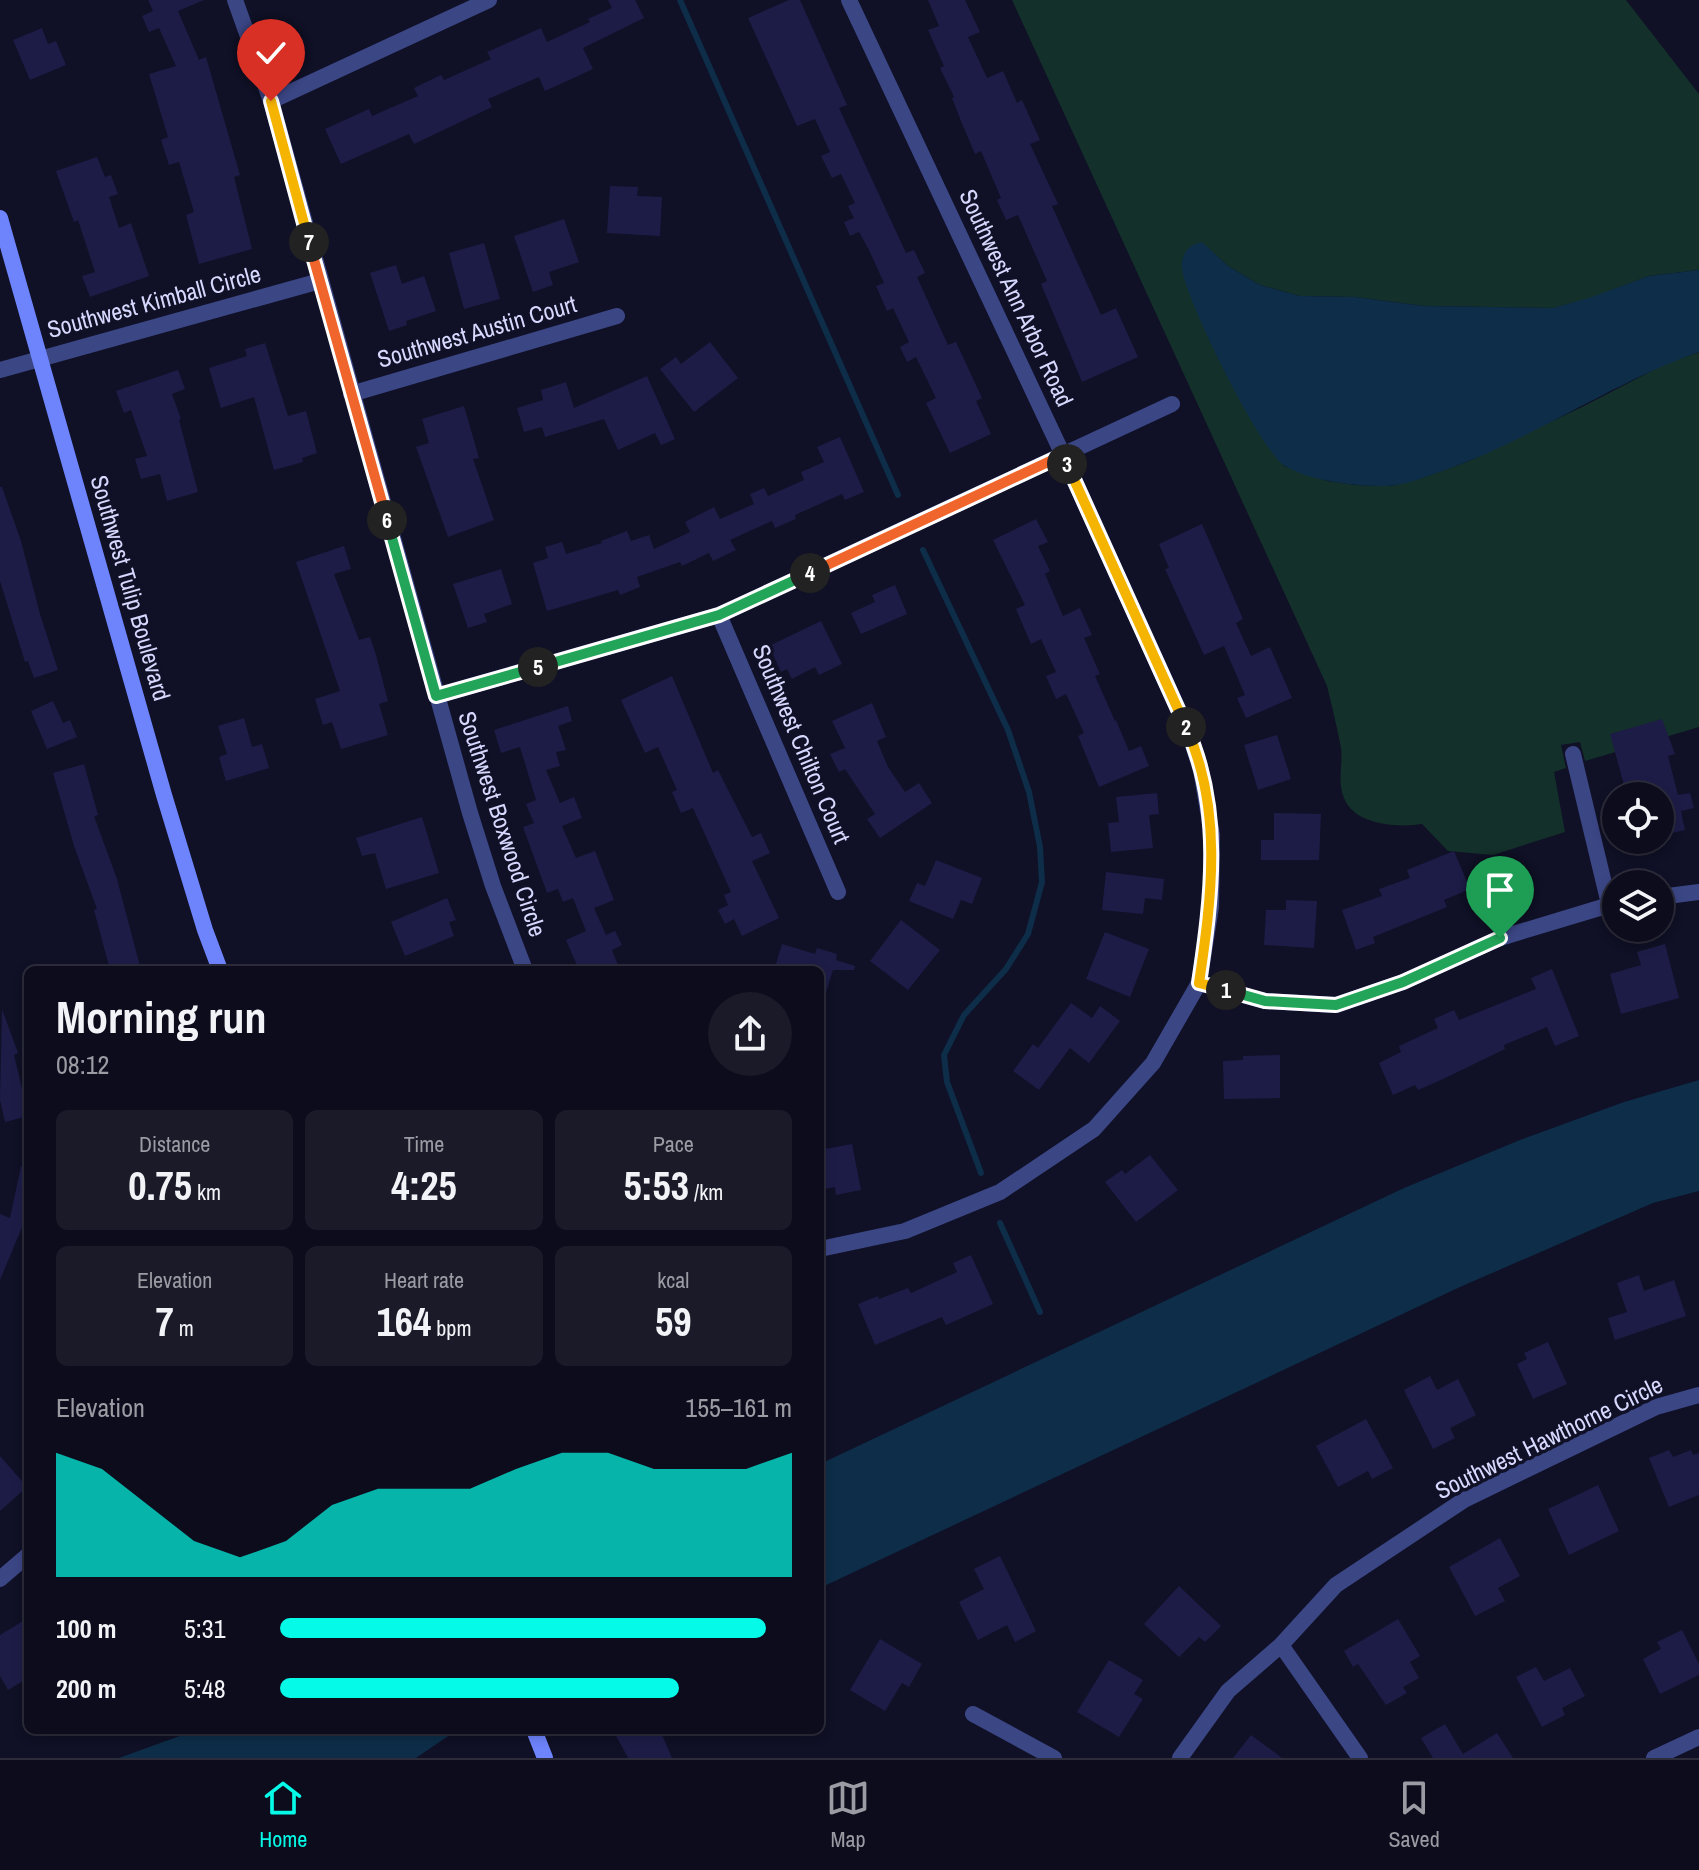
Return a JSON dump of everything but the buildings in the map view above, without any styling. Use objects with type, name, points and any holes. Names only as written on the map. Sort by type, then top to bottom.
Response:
[{"type":"street","name":"Southwest Boxwood Circle","points":[[235,0],[271,101],[436,696],[493,886],[523,966]]},
{"type":"street","points":[[271,101],[489,0]]},
{"type":"street","name":"Southwest Ann Arbor Road","points":[[824,1248],[905,1231],[1000,1192],[1094,1129],[1153,1063],[1199,983],[1211,907],[1213,866],[1210,813],[1189,733],[1063,455],[849,0]]},
{"type":"street","name":"Southwest Tulip Boulevard","points":[[0,218],[168,810],[218,966]]},
{"type":"street","name":"Southwest Kimball Circle","points":[[0,370],[320,281]]},
{"type":"street","name":"Southwest Austin Court","points":[[351,394],[617,316]]},
{"type":"street","points":[[436,696],[719,615],[1172,404]]},
{"type":"street","name":"Southwest Chilton Court","points":[[719,615],[838,892]]},
{"type":"street","points":[[1573,754],[1603,870]]},
{"type":"street","points":[[1674,895],[1699,892]]},
{"type":"street","points":[[1199,983],[1265,1001],[1336,1005],[1403,982],[1500,938],[1602,907]]},
{"type":"street","name":"Southwest Hawthorne Circle","points":[[1180,1758],[1228,1691],[1281,1645],[1336,1585],[1464,1500],[1656,1407],[1699,1395]]},
{"type":"street","points":[[0,1579],[24,1558]]},
{"type":"street","points":[[1281,1645],[1360,1758]]},
{"type":"street","points":[[973,1714],[1054,1758]]},
{"type":"street","points":[[536,1734],[545,1758]]},
{"type":"street","points":[[1654,1758],[1699,1737]]},
{"type":"green space","points":[[1012,0],[1626,0],[1699,94],[1699,270],[1649,276],[1589,299],[1553,308],[1424,306],[1355,297],[1300,296],[1260,285],[1228,266],[1201,242],[1284,466],[1327,481],[1391,486],[1419,479],[1469,461],[1665,364],[1699,352],[1699,727],[1585,761],[1580,742],[1561,745],[1566,768],[1554,772],[1565,832],[1493,855],[1448,851],[1422,824],[1378,823],[1349,807],[1342,792],[1341,748],[1327,686]]},
{"type":"water","points":[[1202,242],[1228,266],[1260,285],[1300,296],[1355,297],[1424,306],[1553,308],[1649,276],[1699,270],[1699,352],[1635,379],[1509,443],[1416,480],[1386,486],[1321,479],[1285,466],[1274,455],[1225,373],[1196,309],[1182,268],[1187,250]]},
{"type":"water","points":[[1699,1080],[1699,1191],[1653,1203],[1460,1287],[824,1586],[824,1462],[1404,1188],[1520,1140],[1624,1102]]},
{"type":"water","points":[[185,1734],[451,1734],[416,1758],[119,1758]]},
{"type":"waterway","points":[[680,0],[898,495]]},
{"type":"waterway","points":[[923,550],[1008,730],[1029,792],[1040,847],[1042,882],[1028,934],[1006,969],[964,1015],[944,1055],[947,1082],[981,1173]]},
{"type":"waterway","points":[[1000,1223],[1040,1312]]},
{"type":"route","points":[[271,101],[436,696],[719,615],[1063,455],[1189,733],[1201,770],[1208,802],[1213,866],[1211,907],[1199,983],[1265,1001],[1336,1005],[1403,982],[1500,938]]}]
